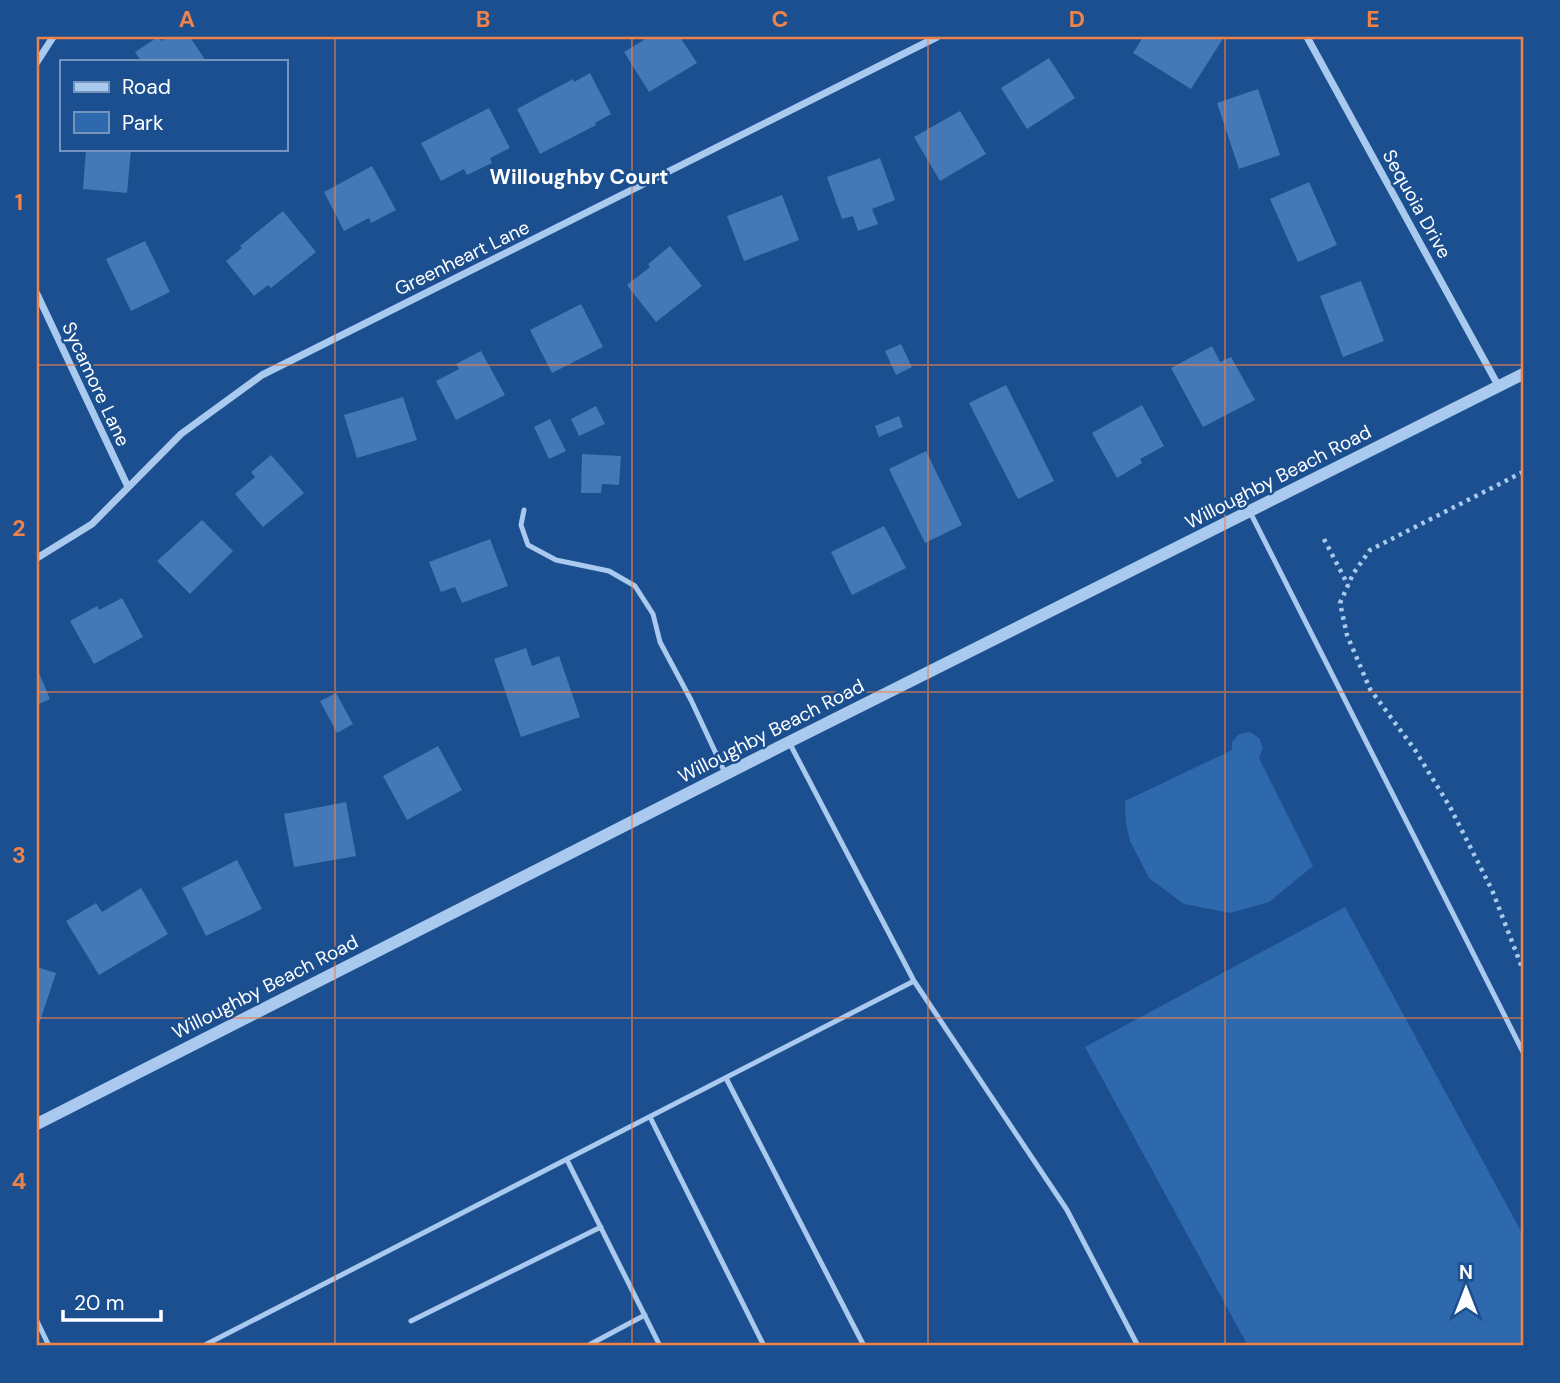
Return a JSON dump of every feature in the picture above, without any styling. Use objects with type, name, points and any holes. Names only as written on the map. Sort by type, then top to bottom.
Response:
[{"type":"street","points":[[37,62],[53,37]]},
{"type":"street","name":"Greenheart Lane","points":[[37,558],[92,524],[181,434],[218,404],[262,375],[937,37]]},
{"type":"street","name":"Sequoia Drive","points":[[1307,37],[1499,387]]},
{"type":"street","name":"Sycamore Lane","points":[[37,294],[128,487]]},
{"type":"street","name":"Willoughby Beach Road","points":[[37,1124],[789,742],[1523,374]]},
{"type":"lane","points":[[524,510],[521,525],[528,545],[556,560],[609,570],[635,586],[653,614],[660,642],[726,775]]},
{"type":"lane","points":[[1250,512],[1523,1052]]},
{"type":"lane","points":[[789,742],[914,981],[1067,1210],[1138,1346]]},
{"type":"lane","points":[[203,1346],[914,981]]},
{"type":"lane","points":[[726,1078],[864,1346]]},
{"type":"lane","points":[[650,1117],[764,1346]]},
{"type":"lane","points":[[567,1160],[660,1346]]},
{"type":"lane","points":[[411,1321],[601,1227]]},
{"type":"lane","points":[[587,1346],[645,1315]]},
{"type":"lane","points":[[37,1321],[49,1346]]},
{"type":"path","points":[[1523,472],[1370,550],[1340,603],[1347,635],[1370,689],[1415,750],[1450,807],[1492,890],[1523,970]]},
{"type":"path","points":[[1324,539],[1348,585]]},
{"type":"green space","points":[[1250,732],[1259,738],[1263,748],[1259,758],[1313,866],[1269,902],[1230,913],[1184,904],[1149,878],[1130,841],[1125,801],[1232,750],[1232,742],[1239,734]]},
{"type":"green space","points":[[1345,907],[1523,1235],[1523,1346],[1248,1346],[1085,1047]]},
{"type":"building","points":[[158,37],[162,41],[168,37],[190,37],[205,60],[140,60],[135,52]]},
{"type":"building","points":[[649,37],[680,37],[697,63],[649,92],[624,52]]},
{"type":"building","points":[[1143,37],[1224,37],[1191,89],[1133,53]]},
{"type":"building","points":[[1049,58],[1075,98],[1027,129],[1001,88]]},
{"type":"building","points":[[590,73],[611,114],[595,123],[596,125],[540,154],[517,109],[573,79],[574,82]]},
{"type":"building","points":[[1258,89],[1280,155],[1239,169],[1217,103]]},
{"type":"building","points":[[489,108],[510,148],[490,158],[492,163],[467,175],[464,169],[441,181],[421,143]]},
{"type":"building","points":[[960,111],[986,154],[940,181],[914,137]]},
{"type":"building","points":[[86,150],[131,150],[127,193],[83,189]]},
{"type":"building","points":[[880,158],[895,200],[872,209],[878,224],[858,231],[853,216],[842,219],[827,177]]},
{"type":"building","points":[[372,166],[396,210],[371,223],[369,218],[344,231],[324,192]]},
{"type":"building","points":[[1309,182],[1337,245],[1298,262],[1270,199]]},
{"type":"building","points":[[782,195],[799,240],[744,261],[727,216]]},
{"type":"building","points":[[283,211],[316,252],[271,288],[268,285],[254,296],[226,261]]},
{"type":"building","points":[[145,241],[170,292],[131,311],[106,259]]},
{"type":"building","points":[[670,246],[702,286],[656,322],[627,285],[650,267],[648,264]]},
{"type":"building","points":[[1361,281],[1384,341],[1343,357],[1320,296]]},
{"type":"building","points":[[581,304],[603,347],[552,373],[530,330]]},
{"type":"building","points":[[901,344],[912,367],[896,375],[885,351]]},
{"type":"building","points":[[1212,346],[1220,362],[1231,357],[1255,400],[1203,427],[1171,368]]},
{"type":"building","points":[[481,351],[505,395],[456,420],[436,381],[459,369],[456,364]]},
{"type":"building","points":[[1006,385],[1054,481],[1018,499],[969,403]]},
{"type":"building","points":[[403,397],[417,440],[357,458],[344,415]]},
{"type":"building","points":[[1142,405],[1164,446],[1140,459],[1142,463],[1117,478],[1092,433]]},
{"type":"building","points":[[596,406],[605,424],[579,436],[571,419]]},
{"type":"building","points":[[899,416],[903,427],[879,437],[875,426]]},
{"type":"building","points":[[550,419],[566,451],[549,459],[534,427]]},
{"type":"building","points":[[926,451],[962,525],[925,543],[889,469]]},
{"type":"building","points":[[582,454],[621,456],[619,485],[602,484],[601,493],[581,493]]},
{"type":"building","points":[[271,455],[304,493],[263,527],[235,494],[255,477],[251,472]]},
{"type":"building","points":[[202,520],[233,551],[190,594],[157,561]]},
{"type":"building","points":[[884,526],[906,568],[852,595],[831,552]]},
{"type":"building","points":[[490,539],[508,586],[462,603],[455,587],[441,592],[429,562]]},
{"type":"building","points":[[122,598],[143,637],[94,664],[70,621],[97,606],[99,610]]},
{"type":"building","points":[[526,648],[532,666],[559,656],[580,717],[521,737],[494,659]]},
{"type":"building","points":[[37,668],[50,699],[37,705]]},
{"type":"building","points":[[336,693],[353,724],[337,733],[320,701]]},
{"type":"building","points":[[438,746],[462,790],[407,820],[383,776]]},
{"type":"building","points":[[346,802],[356,856],[294,867],[284,814]]},
{"type":"building","points":[[237,860],[262,909],[206,936],[182,888]]},
{"type":"building","points":[[141,888],[168,934],[99,975],[66,921],[96,903],[102,912]]},
{"type":"building","points":[[37,967],[56,973],[39,1024],[37,1024]]},
{"type":"district","name":"Willoughby Court","points":[[579,177]]}]
